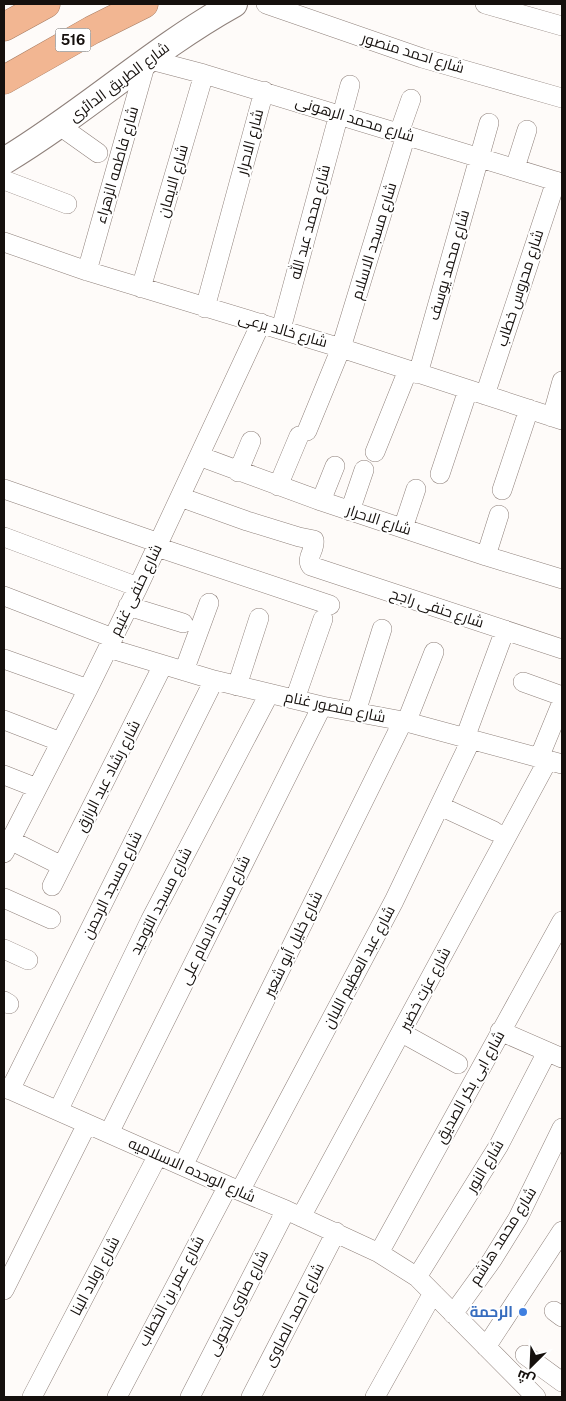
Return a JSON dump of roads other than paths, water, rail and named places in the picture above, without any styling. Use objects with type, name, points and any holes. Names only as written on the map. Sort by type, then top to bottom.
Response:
[{"type":"highway","points":[[4,27],[46,4]]},
{"type":"highway","name":"516","points":[[4,80],[92,30],[144,4]]},
{"type":"street","name":"شارع الطريق الدائرى","points":[[4,160],[60,126],[191,29],[234,4]]},
{"type":"street","name":"شارع احمد منصور","points":[[266,4],[422,58],[562,98]]},
{"type":"street","points":[[485,4],[562,26]]},
{"type":"street","name":"شارع محمد الرهونى","points":[[147,60],[204,74],[559,182]]},
{"type":"street","name":"شارع فاطمه الزهراء","points":[[87,271],[147,60]]},
{"type":"street","name":"شارع الايمان","points":[[141,288],[204,74]]},
{"type":"street","name":"شارع محمد عبد الله","points":[[281,329],[350,85]]},
{"type":"street","name":"شارع الاحرار","points":[[205,308],[264,92]]},
{"type":"street","name":"شارع مسجد الاسلام","points":[[278,486],[341,348],[403,134],[411,98]]},
{"type":"street","name":"شارع محمد يوسف","points":[[375,452],[413,372],[489,123]]},
{"type":"street","points":[[60,126],[98,152]]},
{"type":"street","points":[[515,168],[528,130]]},
{"type":"street","points":[[4,180],[67,204]]},
{"type":"street","name":"شارع محروس خطاب","points":[[440,474],[476,392],[559,182]]},
{"type":"street","name":"شارع خالد برعى","points":[[4,242],[87,271],[205,308],[281,329],[557,418]]},
{"type":"street","name":"شارع حنفى غنيم","points":[[8,840],[61,742],[138,587],[261,323]]},
{"type":"street","points":[[557,418],[562,381]]},
{"type":"street","points":[[502,490],[529,410]]},
{"type":"street","points":[[238,472],[251,441]]},
{"type":"street","name":"شارع الاحرار","points":[[199,456],[238,472],[350,511],[562,579]]},
{"type":"street","points":[[321,501],[335,466]]},
{"type":"street","points":[[350,511],[364,470]]},
{"type":"street","points":[[4,489],[158,545],[326,612],[295,699]]},
{"type":"street","points":[[403,528],[416,489]]},
{"type":"street","name":"شارع حنفى راجح","points":[[180,497],[256,524],[299,537],[311,538],[315,544],[309,560],[311,566],[562,649]]},
{"type":"street","points":[[486,556],[499,515]]},
{"type":"street","points":[[4,536],[138,587]]},
{"type":"street","name":"شارع منصور غنام","points":[[4,596],[163,665],[269,694],[404,722],[550,760]]},
{"type":"street","points":[[184,671],[209,602]]},
{"type":"street","points":[[128,606],[183,623]]},
{"type":"street","points":[[237,686],[259,618]]},
{"type":"street","points":[[356,712],[382,629]]},
{"type":"street","points":[[468,739],[505,630]]},
{"type":"street","name":"شارع خليل أبو شعير","points":[[183,1166],[404,722],[434,652]]},
{"type":"street","points":[[4,659],[88,689]]},
{"type":"street","name":"شارع رشاد عبد الرازق","points":[[52,886],[163,665]]},
{"type":"street","name":"شارع مسجد الرحمن","points":[[7,1089],[214,680]]},
{"type":"street","points":[[523,682],[562,696]]},
{"type":"street","name":"شارع مسجد التوحيد","points":[[58,1111],[150,920],[269,694]]},
{"type":"street","name":"شارع عزت خضير","points":[[293,1214],[402,1033],[550,760],[562,702]]},
{"type":"street","name":"شارع مسجد الامام على","points":[[109,1134],[322,706]]},
{"type":"street","points":[[4,720],[61,742]]},
{"type":"street","name":"شارع عبد العظيم اللبان","points":[[234,1189],[394,901],[440,806],[468,739]]},
{"type":"street","points":[[4,776],[37,788]]},
{"type":"street","points":[[440,806],[494,831]]},
{"type":"street","points":[[8,840],[62,866]]},
{"type":"street","points":[[4,898],[50,919]]},
{"type":"street","name":"شارع ابى بكر الصديق","points":[[379,1254],[562,921]]},
{"type":"street","points":[[4,950],[28,960]]},
{"type":"street","points":[[500,1031],[555,1055]]},
{"type":"street","points":[[402,1033],[458,1064]]},
{"type":"street","name":"شارع النور","points":[[417,1277],[555,1055]]},
{"type":"street","name":"شارع الوحده الاسلاميه","points":[[7,1089],[336,1232],[379,1254],[417,1277],[536,1397]]},
{"type":"street","points":[[4,1290],[87,1124]]},
{"type":"street","name":"شارع محمد هاشم","points":[[453,1314],[492,1260],[518,1218],[562,1128]]},
{"type":"street","name":"شارع اولاد البنا","points":[[32,1397],[158,1155]]},
{"type":"street","name":"شارع عمر بن الخطاب","points":[[116,1397],[234,1189]]},
{"type":"street","name":"شارع صاوى الخولى","points":[[190,1397],[293,1214]]},
{"type":"street","points":[[486,1347],[562,1231]]},
{"type":"street","name":"شارع احمد الصاوى","points":[[251,1397],[336,1232]]},
{"type":"street","points":[[375,1397],[433,1293]]},
{"type":"street","points":[[525,1355],[562,1382]]},
{"type":"place","name":"الرحمة","points":[[523,1312]]}]
